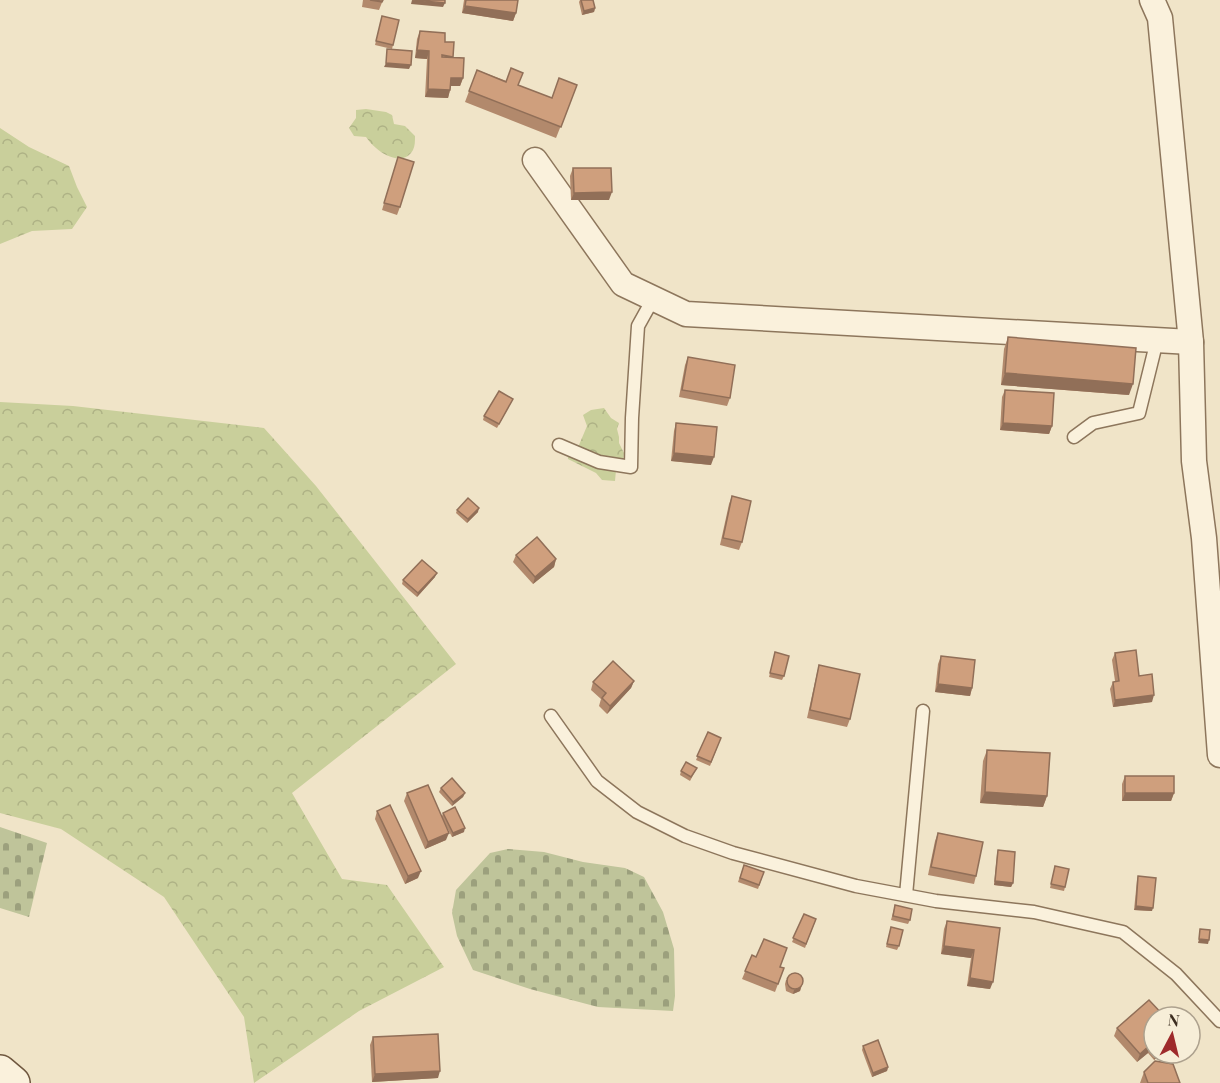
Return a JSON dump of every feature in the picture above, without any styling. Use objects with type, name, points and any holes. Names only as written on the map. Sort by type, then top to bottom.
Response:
[{"type":"main road","points":[[0,1072],[13,1083]]},
{"type":"street","points":[[1152,0],[1160,18],[1191,342],[1194,461],[1204,538],[1220,755]]},
{"type":"street","points":[[535,160],[623,285],[686,314],[1191,342]]},
{"type":"lane","points":[[559,445],[600,462],[631,467],[638,326],[653,299]]},
{"type":"lane","points":[[1074,437],[1093,423],[1139,413],[1157,340]]},
{"type":"lane","points":[[906,895],[923,711]]},
{"type":"lane","points":[[551,716],[597,781],[637,812],[685,836],[733,853],[856,886],[936,901],[1034,912],[1123,932],[1176,974],[1220,1021]]},
{"type":"green space","points":[[366,109],[392,115],[394,124],[405,126],[415,136],[414,147],[410,155],[400,158],[390,157],[375,147],[366,137],[354,136],[349,128],[356,118],[356,110]]},
{"type":"green space","points":[[0,128],[29,147],[69,166],[87,207],[72,229],[32,231],[0,244]]},
{"type":"green space","points":[[0,402],[73,406],[264,428],[316,486],[456,664],[292,793],[342,879],[387,885],[444,967],[359,1011],[254,1083],[244,1017],[164,897],[61,829],[0,813]]},
{"type":"green space","points":[[604,408],[611,418],[619,423],[617,429],[619,443],[624,453],[623,462],[616,470],[615,481],[602,480],[596,473],[568,459],[567,448],[579,445],[587,426],[583,415],[591,410]]},
{"type":"green space","points":[[0,827],[47,843],[29,917],[0,908]]},
{"type":"green space","points":[[508,849],[544,852],[583,862],[625,868],[644,877],[663,912],[674,949],[673,1011],[598,1007],[530,989],[473,970],[457,936],[452,913],[456,890],[490,853]]},
{"type":"building","points":[[413,0],[445,0],[445,3]]},
{"type":"building","points":[[466,0],[518,0],[516,13],[465,6]]},
{"type":"building","points":[[581,0],[593,0],[595,8],[584,11]]},
{"type":"building","points":[[382,16],[399,20],[393,45],[376,41]]},
{"type":"building","points":[[420,31],[445,33],[445,42],[454,42],[453,57],[442,55],[442,57],[464,58],[463,78],[451,78],[450,90],[428,89],[429,51],[417,50]]},
{"type":"building","points":[[387,49],[412,51],[411,65],[386,63]]},
{"type":"building","points":[[511,68],[523,73],[518,85],[552,98],[559,78],[577,85],[561,127],[469,91],[477,70],[506,82]]},
{"type":"building","points":[[398,157],[414,162],[400,207],[384,203]]},
{"type":"building","points":[[573,168],[611,168],[612,192],[574,193]]},
{"type":"building","points":[[1008,337],[1136,348],[1133,384],[1005,373]]},
{"type":"building","points":[[688,357],[735,365],[730,398],[682,390]]},
{"type":"building","points":[[1005,390],[1054,393],[1052,426],[1003,423]]},
{"type":"building","points":[[499,391],[513,399],[499,424],[484,416]]},
{"type":"building","points":[[676,423],[717,427],[714,457],[674,453]]},
{"type":"building","points":[[732,496],[751,501],[742,542],[723,538]]},
{"type":"building","points":[[468,498],[479,508],[468,519],[457,510]]},
{"type":"building","points":[[537,537],[556,559],[535,577],[516,555]]},
{"type":"building","points":[[422,560],[437,573],[418,593],[403,580]]},
{"type":"building","points":[[1136,650],[1139,676],[1152,674],[1154,695],[1115,700],[1113,682],[1119,681],[1115,653]]},
{"type":"building","points":[[775,652],[789,656],[784,676],[770,673]]},
{"type":"building","points":[[941,656],[975,660],[972,688],[938,684]]},
{"type":"building","points":[[613,661],[634,681],[610,706],[602,698],[606,693],[593,682]]},
{"type":"building","points":[[819,665],[860,674],[850,719],[810,710]]},
{"type":"building","points":[[708,732],[721,738],[711,762],[697,756]]},
{"type":"building","points":[[987,750],[1050,753],[1047,796],[985,792]]},
{"type":"building","points":[[686,762],[697,768],[691,777],[681,771]]},
{"type":"building","points":[[1125,776],[1174,776],[1174,793],[1125,793]]},
{"type":"building","points":[[452,778],[465,793],[453,802],[441,788]]},
{"type":"building","points":[[428,785],[449,833],[428,842],[407,793]]},
{"type":"building","points":[[390,805],[421,871],[408,876],[377,811]]},
{"type":"building","points":[[455,807],[465,828],[453,833],[443,813]]},
{"type":"building","points":[[938,833],[983,842],[976,876],[931,867]]},
{"type":"building","points":[[998,850],[1015,852],[1013,883],[995,881]]},
{"type":"building","points":[[744,865],[764,872],[759,885],[740,878]]},
{"type":"building","points":[[1055,866],[1069,869],[1065,887],[1051,884]]},
{"type":"building","points":[[1138,876],[1156,878],[1153,908],[1136,906]]},
{"type":"building","points":[[895,905],[912,909],[910,920],[893,916]]},
{"type":"building","points":[[804,914],[816,919],[806,944],[793,938]]},
{"type":"building","points":[[947,921],[1000,928],[993,982],[970,978],[974,950],[944,946]]},
{"type":"building","points":[[891,927],[903,930],[899,946],[887,944]]},
{"type":"building","points":[[1200,929],[1210,930],[1209,940],[1199,939]]},
{"type":"building","points":[[764,939],[787,948],[780,967],[784,968],[778,984],[745,971],[752,955],[756,957]]},
{"type":"building","points":[[792,973],[798,973],[803,981],[801,987],[792,989],[787,984],[787,978]]},
{"type":"building","points":[[1149,1000],[1154,1005],[1143,1005]]},
{"type":"building","points":[[1142,1006],[1142,1052],[1140,1054],[1117,1028]]},
{"type":"building","points":[[438,1034],[440,1071],[375,1074],[373,1037]]},
{"type":"building","points":[[878,1040],[888,1067],[873,1073],[863,1046]]},
{"type":"building","points":[[1151,1065],[1173,1065],[1180,1083],[1148,1083],[1144,1072]]}]
